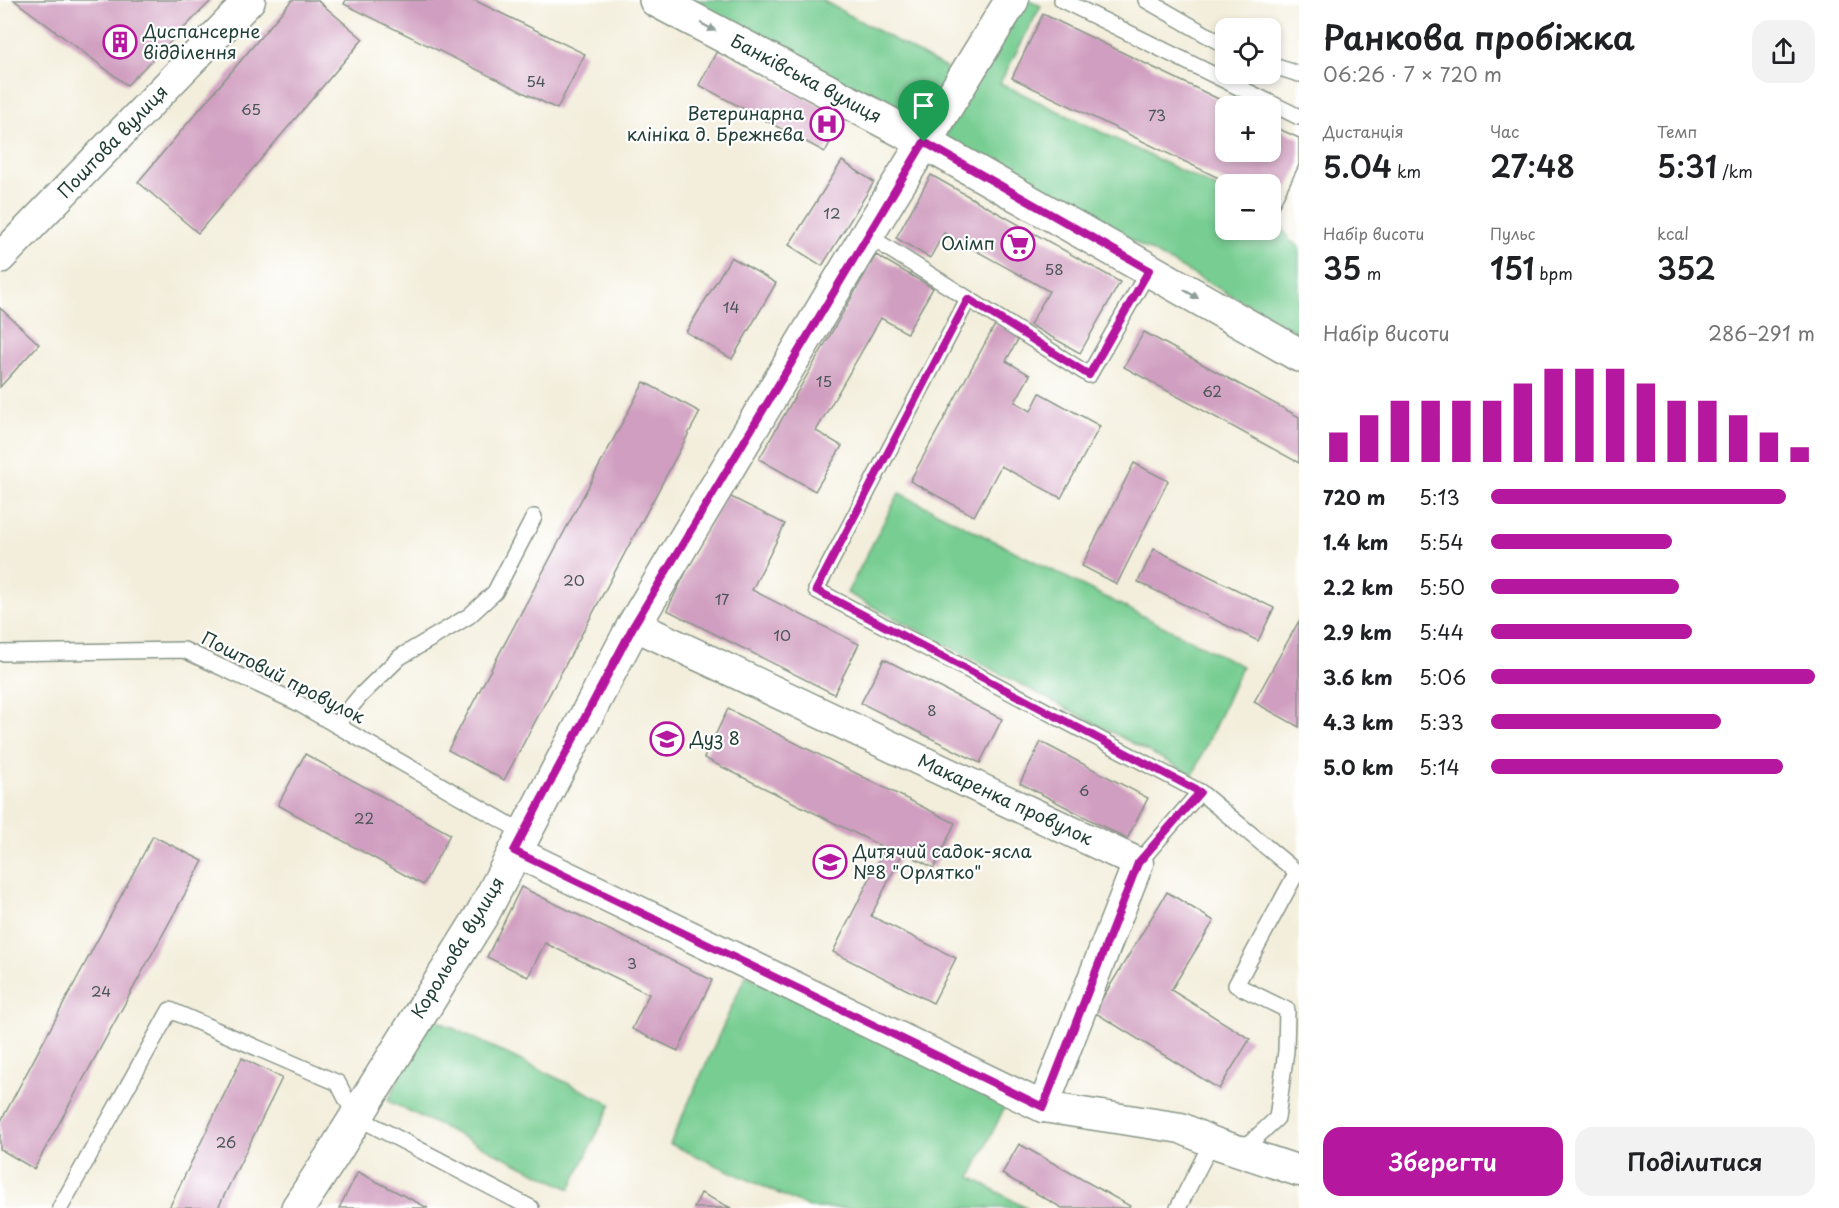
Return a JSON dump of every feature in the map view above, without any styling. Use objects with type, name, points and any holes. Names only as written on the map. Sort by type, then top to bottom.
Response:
[{"type":"street","name":"Поштова вулиця","points":[[0,258],[250,0]]},
{"type":"street","name":"Банківська вулиця","points":[[657,0],[924,142],[1299,355]]},
{"type":"street","name":"Корольова вулиця","points":[[297,1208],[332,1156],[483,913],[634,625],[867,235],[1012,0]]},
{"type":"street","name":"Макаренка провулок","points":[[634,625],[1138,863]]},
{"type":"street","points":[[519,842],[1043,1107],[1181,1128],[1212,1142],[1299,1171]]},
{"type":"street","points":[[1043,1107],[1138,863]]},
{"type":"lane","points":[[1062,0],[1299,117]]},
{"type":"lane","points":[[1146,0],[1215,40]]},
{"type":"lane","points":[[1281,68],[1299,74]]},
{"type":"lane","points":[[867,235],[1089,375],[1149,270]]},
{"type":"lane","points":[[968,299],[816,590],[1200,792],[1298,873],[1236,985],[1287,1010],[1287,1051],[1277,1118],[1249,1144],[1212,1142],[1178,1208]]},
{"type":"lane","points":[[336,725],[360,696],[400,657],[469,616],[495,592],[534,517]]},
{"type":"lane","name":"Поштовий провулок","points":[[0,653],[184,650],[296,702],[519,842]]},
{"type":"lane","points":[[1138,863],[1200,792]]},
{"type":"lane","points":[[60,1208],[170,1010],[338,1083],[355,1116],[531,1208]]},
{"type":"green space","points":[[677,0],[822,0],[953,72],[919,131]]},
{"type":"green space","points":[[1025,0],[1041,6],[1000,83],[1215,187],[1215,240],[1281,240],[1281,225],[1290,241],[1299,246],[1299,333],[972,152],[942,140]]},
{"type":"green space","points":[[899,493],[1242,666],[1193,775],[847,593]]},
{"type":"green space","points":[[746,975],[1008,1100],[971,1177],[1026,1208],[810,1208],[670,1144]]},
{"type":"green space","points":[[428,1016],[611,1104],[570,1189],[388,1101]]},
{"type":"building","name":"Диспансерне відділення","points":[[14,0],[212,0],[127,85]]},
{"type":"building","points":[[292,0],[317,0],[363,39],[198,233],[138,182]]},
{"type":"building","points":[[346,0],[474,0],[585,54],[557,109],[344,4]]},
{"type":"building","points":[[1043,14],[1215,97],[1215,162],[1281,162],[1281,130],[1299,138],[1299,165],[1281,202],[1281,174],[1215,174],[1215,176],[1012,78]]},
{"type":"building","points":[[717,51],[843,118],[825,152],[699,85]]},
{"type":"building","points":[[842,161],[874,182],[822,266],[789,245]]},
{"type":"building","points":[[931,175],[1120,282],[1080,353],[1030,325],[1049,291],[944,233],[930,258],[896,238]]},
{"type":"building","points":[[876,255],[933,288],[907,333],[881,318],[816,431],[842,446],[815,491],[759,459]]},
{"type":"building","points":[[731,257],[776,283],[732,359],[686,332]]},
{"type":"building","points":[[0,308],[39,344],[0,387]]},
{"type":"building","points":[[996,323],[1020,336],[1006,361],[1030,375],[1015,402],[1031,411],[1040,393],[1100,426],[1061,498],[1001,466],[974,516],[910,481]]},
{"type":"building","points":[[1144,332],[1299,417],[1299,463],[1124,367]]},
{"type":"building","points":[[644,382],[700,412],[504,780],[448,750]]},
{"type":"building","points":[[1134,463],[1168,481],[1117,584],[1082,566]]},
{"type":"building","points":[[725,494],[785,524],[752,590],[859,644],[834,694],[667,610]]},
{"type":"building","points":[[1154,549],[1274,608],[1258,641],[1138,582]]},
{"type":"building","points":[[1299,621],[1299,727],[1254,702]]},
{"type":"building","points":[[884,659],[1002,719],[980,763],[861,703]]},
{"type":"building","points":[[728,709],[955,823],[934,868],[903,852],[871,916],[956,958],[933,1003],[833,952],[885,848],[704,758]]},
{"type":"building","points":[[1041,742],[1148,798],[1127,839],[1020,783]]},
{"type":"building","points":[[305,754],[450,834],[423,885],[278,805]]},
{"type":"building","points":[[153,836],[203,861],[34,1169],[0,1149],[0,1123]]},
{"type":"building","points":[[521,887],[712,980],[678,1051],[632,1029],[649,994],[545,943],[528,977],[487,957]]},
{"type":"building","points":[[1167,892],[1214,921],[1171,990],[1250,1039],[1219,1089],[1094,1012]]},
{"type":"building","points":[[242,1058],[282,1078],[218,1208],[169,1208]]},
{"type":"building","points":[[1019,1144],[1130,1206],[1129,1208],[1062,1208],[1002,1174]]},
{"type":"building","points":[[358,1172],[428,1208],[339,1208]]},
{"type":"building","points":[[701,1193],[731,1208],[694,1208]]},
{"type":"place","name":"Диспансерне відділення","points":[[120,42]]},
{"type":"place","name":"Ветеринарна клініка д. Брежнєва","points":[[827,124]]},
{"type":"place","name":"Олімп","points":[[1018,244]]},
{"type":"place","name":"Дуз 8","points":[[667,739]]},
{"type":"place","name":"Дитячий садок-ясла №8 \"Орлятко\"","points":[[830,862]]},
{"type":"route","points":[[924,142],[1149,270],[1089,375],[968,299],[816,590],[1200,792],[1138,863],[1043,1107],[514,851],[634,625],[924,142]]}]
